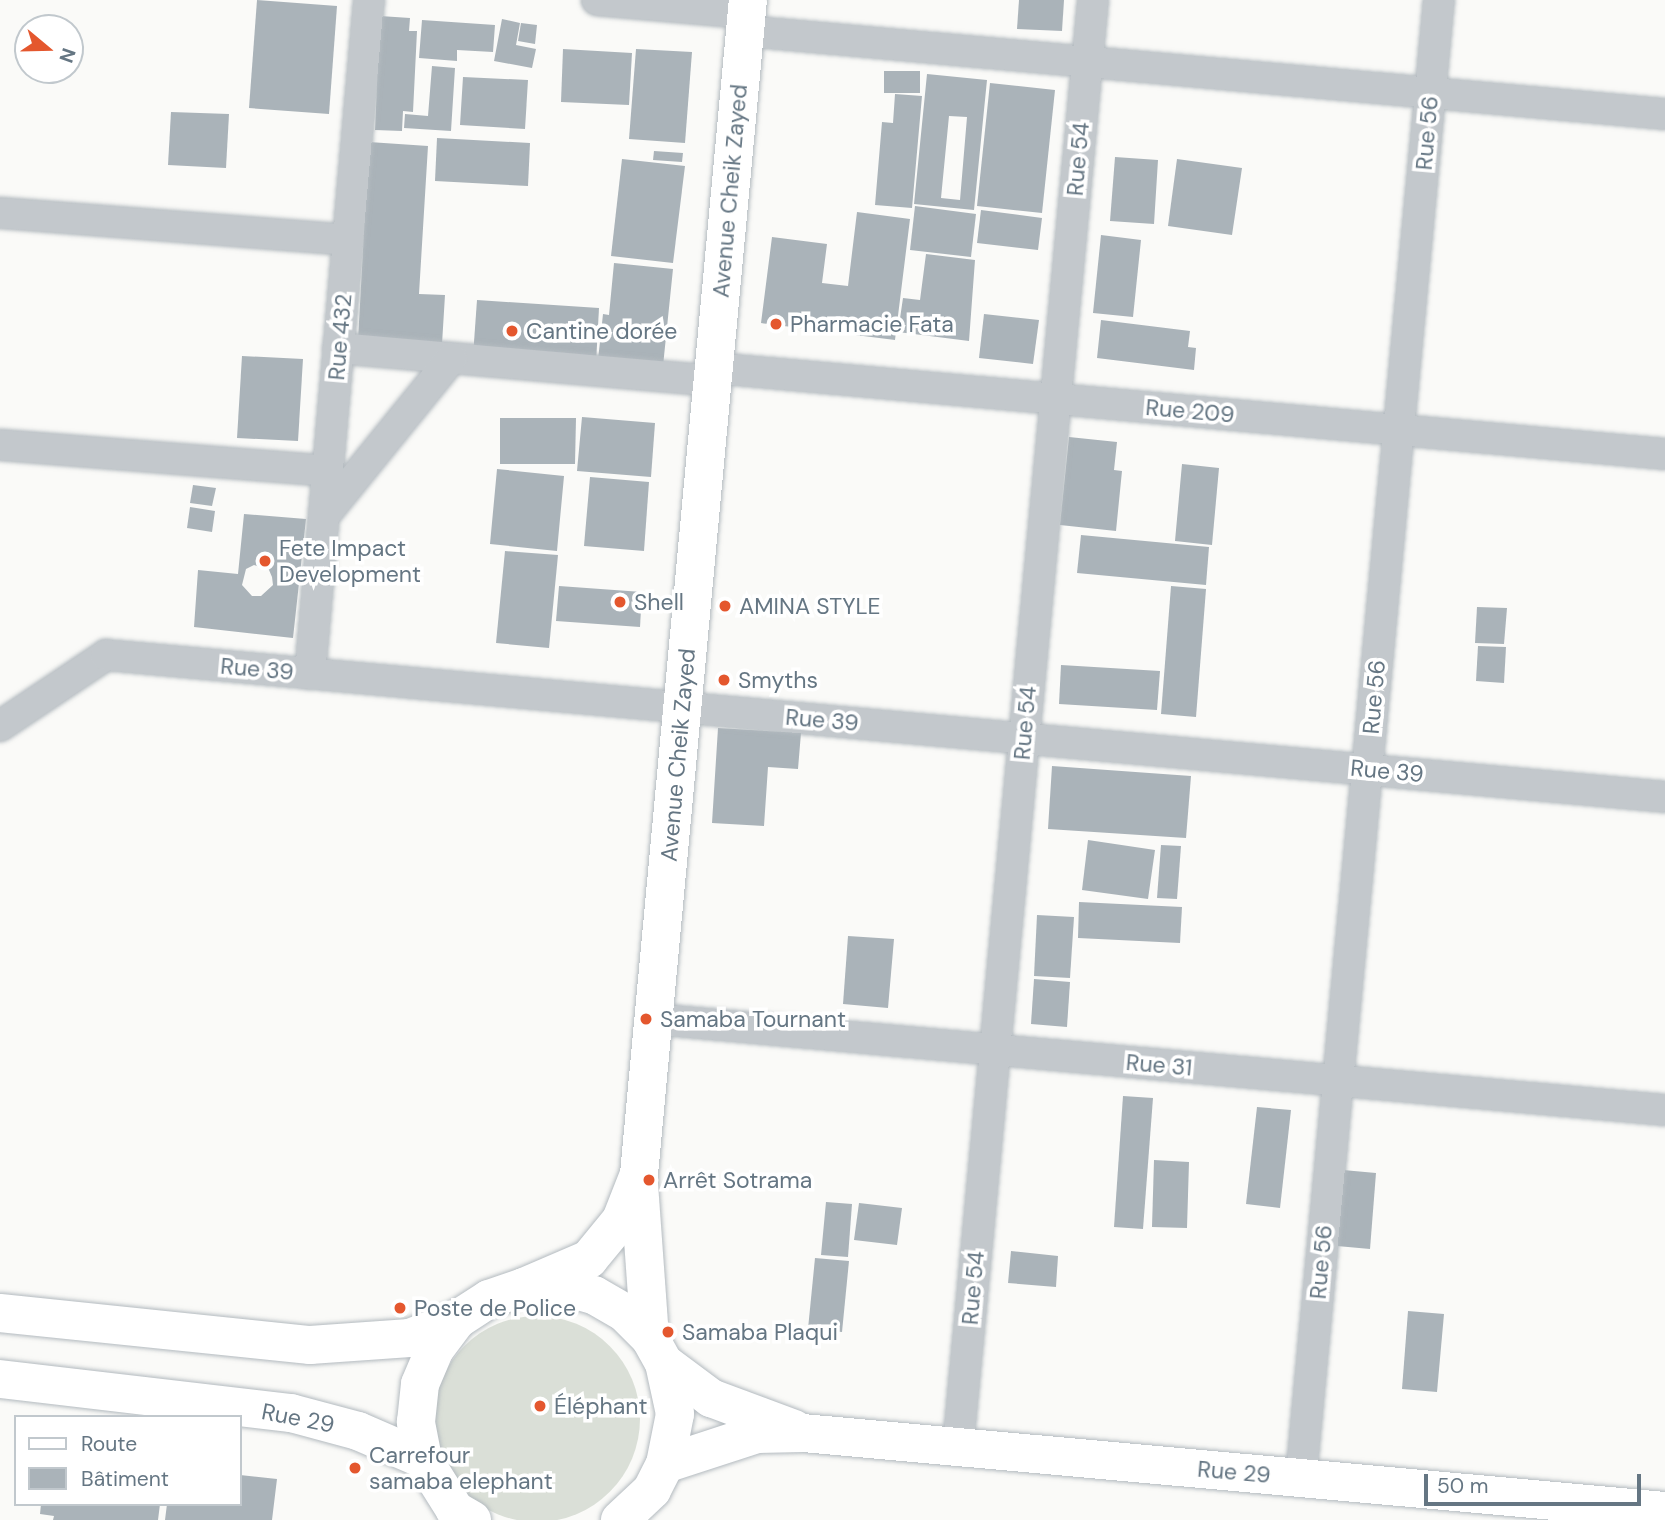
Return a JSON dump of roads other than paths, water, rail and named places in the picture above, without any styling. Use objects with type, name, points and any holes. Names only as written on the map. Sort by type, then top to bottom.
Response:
[{"type":"main road","name":"Avenue Cheik Zayed","points":[[524,1287],[589,1259],[621,1220],[639,1174],[746,15]]},
{"type":"main road","points":[[627,1517],[665,1464],[675,1414],[657,1350],[639,1174]]},
{"type":"main road","name":"Rue 29","points":[[524,1287],[560,1286],[594,1295],[625,1313],[657,1350],[711,1398],[803,1433]]},
{"type":"main road","points":[[0,1313],[310,1345],[410,1338],[458,1319],[489,1298],[524,1287]]},
{"type":"main road","points":[[458,1319],[435,1349],[419,1384],[416,1422],[422,1459],[455,1510],[472,1520]]},
{"type":"main road","name":"Rue 29","points":[[0,1379],[291,1413],[358,1431],[422,1459]]},
{"type":"main road","name":"Rue 29","points":[[665,1464],[757,1434],[803,1433],[1665,1511]]},
{"type":"street","name":"Rue 432","points":[[310,674],[369,0]]},
{"type":"street","points":[[597,0],[746,15],[1087,62],[1665,114]]},
{"type":"street","name":"Rue 54","points":[[958,1447],[1093,0]]},
{"type":"street","name":"Rue 56","points":[[1301,1478],[1439,0]]},
{"type":"street","points":[[0,213],[348,240]]},
{"type":"street","name":"Rue 209","points":[[338,348],[1055,398],[1665,454]]},
{"type":"street","points":[[324,516],[452,358]]},
{"type":"street","points":[[0,445],[328,471]]},
{"type":"street","name":"Rue 39","points":[[0,726],[106,655],[1665,797]]},
{"type":"street","name":"Rue 31","points":[[653,1019],[1665,1110]]},
{"type":"place","name":"Pharmacie Fata","points":[[776,324]]},
{"type":"place","name":"Cantine dorée","points":[[512,331]]},
{"type":"place","name":"Fete Impact Development","points":[[265,561]]},
{"type":"place","name":"Shell","points":[[620,602]]},
{"type":"place","name":"AMINA STYLE","points":[[725,606]]},
{"type":"place","name":"Smyths","points":[[724,680]]},
{"type":"place","name":"Samaba Tournant","points":[[646,1019]]},
{"type":"place","name":"Arrêt Sotrama","points":[[649,1180]]},
{"type":"place","name":"Poste de Police","points":[[400,1308]]},
{"type":"place","name":"Samaba Plaqui","points":[[668,1332]]},
{"type":"place","name":"Éléphant","points":[[540,1406]]},
{"type":"place","name":"Carrefour samaba elephant","points":[[355,1468]]}]
